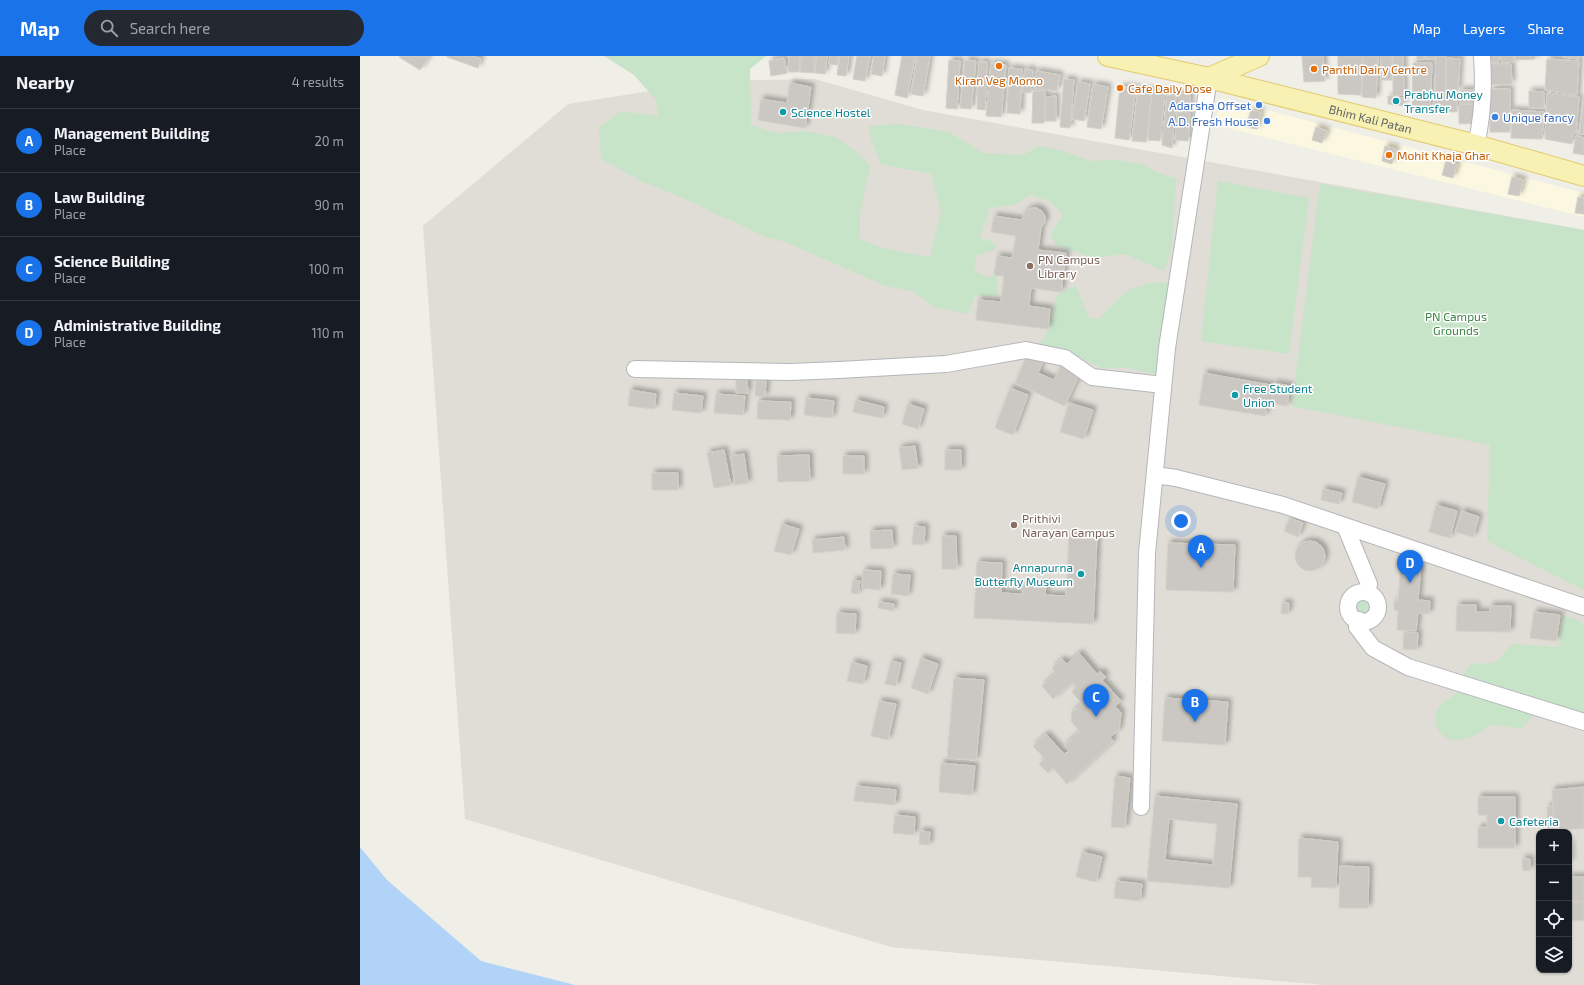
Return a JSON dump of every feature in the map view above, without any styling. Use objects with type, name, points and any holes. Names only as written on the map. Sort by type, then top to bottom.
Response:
[{"type":"main road","name":"Bhim Kali Patan","points":[[1108,56],[1209,78],[1477,142],[1584,176]]},
{"type":"main road","points":[[1209,78],[1259,56]]},
{"type":"street","points":[[1482,56],[1482,112],[1477,142],[1584,166]]},
{"type":"street","points":[[1142,807],[1147,553],[1167,348],[1209,78]]},
{"type":"street","points":[[635,369],[790,372],[839,370],[946,364],[1026,350],[1066,358],[1092,377],[1163,385]]},
{"type":"street","points":[[1155,474],[1283,505],[1584,607]]},
{"type":"street","points":[[1345,526],[1369,584],[1367,592],[1360,592],[1349,601],[1349,611],[1351,616],[1359,620],[1357,627],[1373,648],[1408,667],[1584,722]]},
{"type":"shaded area","name":"Prithivi Narayan Campus","points":[[815,79],[923,110],[1584,230],[1584,985],[1324,985],[891,947],[465,819],[423,226],[568,104],[713,81]]},
{"type":"shaded area","points":[[1221,98],[1584,193],[1584,217],[1215,125]]},
{"type":"green space","points":[[604,56],[766,56],[750,69],[751,125],[777,133],[805,131],[835,137],[857,152],[870,165],[860,214],[860,239],[882,248],[930,257],[941,211],[931,174],[881,164],[871,139],[869,126],[898,124],[949,132],[983,153],[1023,155],[1038,146],[1060,150],[1090,161],[1117,160],[1141,164],[1164,175],[1176,178],[1172,248],[1164,271],[1125,254],[1093,258],[1056,245],[1050,235],[1063,215],[1049,201],[1031,195],[1014,205],[990,208],[980,237],[996,244],[994,250],[977,255],[974,271],[986,277],[997,275],[997,295],[975,296],[968,314],[935,307],[912,291],[886,286],[785,242],[763,236],[697,204],[641,181],[601,159],[599,127],[621,111],[658,116],[656,100],[634,75]]},
{"type":"green space","points":[[1218,181],[1309,198],[1289,354],[1201,341]]},
{"type":"green space","name":"PN Campus Grounds","points":[[1320,184],[1584,230],[1584,590],[1487,541],[1490,445],[1292,406]]},
{"type":"green space","points":[[1153,282],[1170,283],[1159,375],[1127,368],[1102,368],[1067,352],[1038,347],[1049,328],[1057,296],[1067,289],[1076,286],[1089,318],[1099,319],[1130,289]]},
{"type":"green space","points":[[1363,596],[1371,599],[1374,607],[1371,615],[1363,618],[1355,615],[1352,607],[1355,599]]},
{"type":"green space","points":[[1563,616],[1573,618],[1584,624],[1584,712],[1580,714],[1538,709],[1522,728],[1493,725],[1486,727],[1474,736],[1456,740],[1450,739],[1440,733],[1435,722],[1437,711],[1442,703],[1459,690],[1468,667],[1478,663],[1493,663],[1497,661],[1513,644],[1559,647]]},
{"type":"water","points":[[360,847],[387,880],[481,961],[575,985],[360,985]]},
{"type":"building","points":[[447,56],[472,56],[481,59],[478,68]]},
{"type":"building","points":[[789,56],[800,56],[799,72],[788,72]]},
{"type":"building","points":[[802,56],[815,56],[814,73],[800,72]]},
{"type":"building","points":[[817,56],[827,56],[825,74],[815,73]]},
{"type":"building","points":[[830,56],[838,56],[838,65],[829,64]]},
{"type":"building","points":[[840,56],[849,56],[846,76],[837,75]]},
{"type":"building","points":[[857,56],[870,56],[865,81],[853,79]]},
{"type":"building","points":[[874,56],[885,56],[882,76],[871,74]]},
{"type":"building","points":[[902,56],[915,56],[907,98],[895,95]]},
{"type":"building","points":[[917,56],[930,56],[923,96],[911,94]]},
{"type":"building","name":"Panthi Dairy Centre","points":[[1302,56],[1323,56],[1325,81],[1304,82]]},
{"type":"building","points":[[1338,56],[1362,56],[1361,95],[1338,94]]},
{"type":"building","points":[[1363,56],[1378,56],[1376,98],[1362,97]]},
{"type":"building","points":[[1381,56],[1392,56],[1392,80],[1381,80]]},
{"type":"building","points":[[1393,56],[1403,56],[1404,95],[1393,96]]},
{"type":"building","points":[[1417,56],[1423,56],[1424,59],[1417,59]]},
{"type":"building","points":[[1426,56],[1435,56],[1436,58],[1426,59]]},
{"type":"building","points":[[1436,56],[1446,56],[1445,93],[1435,93]]},
{"type":"building","points":[[1487,56],[1499,56],[1499,62],[1487,62]]},
{"type":"building","points":[[1501,56],[1513,56],[1514,62],[1502,63]]},
{"type":"building","points":[[1515,56],[1535,56],[1535,59],[1515,60]]},
{"type":"building","points":[[1579,56],[1579,59],[1563,57]]},
{"type":"building","points":[[399,57],[429,57],[420,70]]},
{"type":"building","points":[[784,58],[787,73],[771,76],[769,61]]},
{"type":"building","points":[[1447,58],[1460,59],[1458,90],[1446,90]]},
{"type":"building","points":[[1547,59],[1579,61],[1577,95],[1545,90]]},
{"type":"building","points":[[949,60],[960,61],[957,109],[946,108]]},
{"type":"building","points":[[965,60],[976,61],[971,109],[960,108]]},
{"type":"building","points":[[979,62],[987,62],[985,110],[977,109]]},
{"type":"building","points":[[991,63],[1006,65],[1001,117],[986,116]]},
{"type":"building","points":[[1413,63],[1432,63],[1430,110],[1412,110]]},
{"type":"building","points":[[1488,64],[1511,64],[1512,84],[1489,85]]},
{"type":"building","points":[[1009,68],[1022,69],[1020,114],[1007,113]]},
{"type":"building","points":[[1025,69],[1033,70],[1031,93],[1022,92]]},
{"type":"building","points":[[1036,71],[1060,75],[1057,91],[1034,88]]},
{"type":"building","points":[[1064,79],[1074,80],[1070,128],[1060,127]]},
{"type":"building","points":[[1078,82],[1090,84],[1084,121],[1072,119]]},
{"type":"building","name":"Science Hostel","points":[[790,83],[811,87],[805,128],[758,120],[761,99],[787,103]]},
{"type":"building","points":[[1093,84],[1108,87],[1101,129],[1087,127]]},
{"type":"building","points":[[1120,87],[1136,88],[1129,140],[1115,138]]},
{"type":"building","points":[[1138,89],[1152,91],[1146,142],[1132,141]]},
{"type":"building","points":[[1490,89],[1510,89],[1510,132],[1490,132]]},
{"type":"building","points":[[1460,90],[1479,90],[1479,104],[1460,104]]},
{"type":"building","points":[[1033,91],[1045,91],[1044,123],[1032,123]]},
{"type":"building","points":[[1152,91],[1165,92],[1160,141],[1148,140]]},
{"type":"building","points":[[1529,91],[1544,92],[1544,108],[1529,108]]},
{"type":"building","points":[[1547,93],[1579,97],[1576,133],[1573,132],[1572,144],[1545,139]]},
{"type":"building","points":[[1179,94],[1190,95],[1190,109],[1178,109]]},
{"type":"building","points":[[1167,95],[1176,96],[1172,148],[1162,145]]},
{"type":"building","points":[[1434,95],[1457,96],[1457,112],[1433,111]]},
{"type":"building","points":[[1056,96],[1056,121],[1045,121],[1045,97]]},
{"type":"building","name":"Prabhu Money Transfer","points":[[1388,96],[1404,98],[1403,106],[1388,104]]},
{"type":"building","points":[[1584,97],[1584,134],[1579,134]]},
{"type":"building","points":[[1479,104],[1479,123],[1459,124],[1459,105]]},
{"type":"building","points":[[1251,110],[1261,112],[1257,129],[1246,127]]},
{"type":"building","points":[[1512,110],[1544,112],[1542,139],[1511,138]]},
{"type":"building","points":[[1177,112],[1190,113],[1188,141],[1175,140]]},
{"type":"building","points":[[1316,127],[1327,131],[1322,143],[1312,140]]},
{"type":"building","points":[[1576,136],[1584,138],[1584,155],[1573,153]]},
{"type":"building","name":"Mohit Khaja Ghar","points":[[1385,146],[1396,149],[1392,164],[1382,161]]},
{"type":"building","points":[[1446,161],[1457,164],[1453,178],[1442,175]]},
{"type":"building","points":[[1512,177],[1523,180],[1519,196],[1508,194]]},
{"type":"building","points":[[1578,197],[1584,198],[1584,214],[1575,213]]},
{"type":"building","name":"PN Campus Library","points":[[1037,208],[1042,211],[1045,216],[1045,222],[1041,228],[1038,250],[1066,253],[1061,292],[1031,288],[1029,306],[1050,309],[1048,329],[976,320],[978,300],[1001,302],[1004,276],[994,275],[997,256],[1012,258],[1016,236],[991,232],[994,216],[1022,220],[1023,215],[1027,210]]},
{"type":"building","points":[[1027,355],[1043,362],[1038,373],[1054,380],[1061,365],[1080,373],[1065,406],[1015,383]]},
{"type":"building","name":"Free Student Union","points":[[1204,373],[1271,385],[1265,416],[1199,405]]},
{"type":"building","points":[[736,380],[747,380],[748,393],[736,393]]},
{"type":"building","points":[[756,381],[766,381],[765,396],[755,396]]},
{"type":"building","points":[[1274,383],[1290,386],[1287,406],[1270,403]]},
{"type":"building","points":[[1010,388],[1028,395],[1013,435],[995,428]]},
{"type":"building","points":[[630,390],[656,394],[654,409],[628,406]]},
{"type":"building","points":[[674,393],[703,396],[701,413],[672,410]]},
{"type":"building","points":[[716,394],[745,396],[743,415],[714,413]]},
{"type":"building","points":[[806,398],[834,401],[832,418],[804,415]]},
{"type":"building","points":[[856,400],[884,407],[882,418],[853,412]]},
{"type":"building","points":[[758,401],[791,402],[790,420],[757,419]]},
{"type":"building","points":[[1069,403],[1093,410],[1084,439],[1060,432]]},
{"type":"building","points":[[908,404],[924,409],[918,429],[902,424]]},
{"type":"building","points":[[915,446],[918,468],[902,470],[899,448]]},
{"type":"building","points":[[724,450],[731,485],[714,488],[707,453]]},
{"type":"building","points":[[945,450],[961,450],[961,470],[945,470]]},
{"type":"building","points":[[744,454],[748,483],[735,485],[731,456]]},
{"type":"building","points":[[809,455],[810,481],[778,482],[777,456]]},
{"type":"building","points":[[843,456],[864,456],[864,474],[843,474]]},
{"type":"building","points":[[652,473],[678,473],[678,490],[652,490]]},
{"type":"building","points":[[1358,477],[1385,484],[1378,509],[1352,502]]},
{"type":"building","points":[[1323,489],[1342,493],[1339,504],[1321,500]]},
{"type":"building","points":[[1436,505],[1457,511],[1450,538],[1429,532]]},
{"type":"building","points":[[1462,511],[1479,517],[1473,537],[1455,532]]},
{"type":"building","points":[[1290,518],[1303,523],[1298,537],[1284,531]]},
{"type":"building","points":[[782,524],[799,529],[791,555],[774,551]]},
{"type":"building","points":[[914,526],[925,527],[924,545],[912,544]]},
{"type":"building","points":[[892,530],[893,548],[871,549],[870,531]]},
{"type":"building","points":[[942,536],[956,536],[957,569],[942,569]]},
{"type":"building","points":[[844,537],[845,550],[813,553],[812,540]]},
{"type":"building","name":"Annapurna Butterfly Museum","points":[[1069,537],[1097,538],[1093,624],[974,618],[977,562],[1002,563],[1001,593],[1022,594],[1023,585],[1046,586],[1045,595],[1066,596]]},
{"type":"building","points":[[1310,541],[1320,546],[1325,556],[1320,566],[1310,571],[1300,566],[1295,556],[1300,546]]},
{"type":"building","points":[[1168,543],[1235,545],[1233,592],[1166,590]]},
{"type":"building","points":[[1401,564],[1421,565],[1418,600],[1430,601],[1429,614],[1418,613],[1416,631],[1397,630],[1398,611],[1394,610],[1394,601],[1398,602]]},
{"type":"building","points":[[863,570],[881,571],[880,590],[862,588]]},
{"type":"building","points":[[893,574],[910,575],[908,596],[891,594]]},
{"type":"building","points":[[853,580],[860,581],[858,594],[851,593]]},
{"type":"building","points":[[879,602],[894,604],[893,611],[878,608]]},
{"type":"building","points":[[1282,603],[1289,603],[1288,614],[1281,613]]},
{"type":"building","points":[[1457,605],[1476,605],[1476,612],[1490,612],[1490,606],[1511,606],[1510,632],[1456,631]]},
{"type":"building","points":[[1534,612],[1560,615],[1556,641],[1530,638]]},
{"type":"building","points":[[837,613],[856,614],[855,634],[836,633]]},
{"type":"building","points":[[1404,632],[1418,633],[1417,650],[1403,649]]},
{"type":"building","points":[[1079,653],[1097,674],[1100,671],[1106,677],[1102,680],[1121,701],[1115,706],[1121,713],[1119,730],[1110,737],[1114,741],[1067,784],[1053,768],[1048,773],[1039,764],[1045,759],[1033,746],[1046,734],[1064,754],[1069,751],[1064,746],[1080,732],[1071,721],[1072,712],[1082,704],[1072,692],[1077,687],[1072,682],[1053,699],[1042,686],[1056,673],[1052,668],[1062,659],[1067,664]]},
{"type":"building","points":[[921,658],[938,664],[928,694],[911,688]]},
{"type":"building","points":[[891,661],[901,663],[896,686],[885,684]]},
{"type":"building","points":[[852,662],[867,666],[863,684],[847,681]]},
{"type":"building","points":[[954,678],[984,680],[976,760],[947,758]]},
{"type":"building","points":[[1165,698],[1228,702],[1225,745],[1162,741]]},
{"type":"building","points":[[879,701],[896,704],[888,740],[871,736]]},
{"type":"building","points":[[941,763],[975,766],[972,795],[939,792]]},
{"type":"building","points":[[1115,776],[1130,778],[1125,828],[1111,827]]},
{"type":"building","points":[[856,786],[896,790],[895,805],[854,801]]},
{"type":"building","points":[[1584,787],[1584,828],[1555,829],[1552,790]]},
{"type":"building","points":[[1155,796],[1237,804],[1229,888],[1147,881]],"holes":[[[1169,819],[1217,824],[1213,865],[1165,860]]]},
{"type":"building","name":"Cafeteria","points":[[1478,797],[1515,797],[1515,848],[1478,848],[1478,828],[1487,827],[1487,815],[1478,815]]},
{"type":"building","points":[[1553,806],[1554,829],[1548,829],[1547,807]]},
{"type":"building","points":[[895,815],[915,817],[914,835],[893,833]]},
{"type":"building","points":[[920,831],[930,832],[929,845],[919,844]]},
{"type":"building","points":[[1299,838],[1338,842],[1336,888],[1311,887],[1312,877],[1298,877]]},
{"type":"building","points":[[1082,852],[1102,857],[1096,882],[1076,877]]},
{"type":"building","points":[[1522,859],[1530,859],[1530,870],[1523,871]]},
{"type":"building","points":[[1340,866],[1369,867],[1368,908],[1339,908]]},
{"type":"building","points":[[1572,877],[1584,877],[1584,901],[1572,901]]},
{"type":"building","points":[[1116,881],[1142,884],[1140,901],[1114,898]]},
{"type":"building","points":[[1584,902],[1584,920],[1572,921],[1572,903]]},
{"type":"place","name":"Kiran Veg Momo","points":[[999,66]]},
{"type":"place","name":"Panthi Dairy Centre","points":[[1314,69]]},
{"type":"place","name":"Cafe Daily Dose","points":[[1120,88]]},
{"type":"place","name":"Prabhu Money Transfer","points":[[1396,101]]},
{"type":"place","name":"Adarsha Offset","points":[[1259,105]]},
{"type":"place","name":"Science Hostel","points":[[783,112]]},
{"type":"place","name":"Unique fancy","points":[[1495,117]]},
{"type":"place","name":"A.D. Fresh House","points":[[1267,121]]},
{"type":"place","name":"Mohit Khaja Ghar","points":[[1389,155]]},
{"type":"place","name":"PN Campus Library","points":[[1030,266]]},
{"type":"place","name":"Free Student Union","points":[[1235,395]]},
{"type":"place","name":"Prithivi Narayan Campus","points":[[1014,525]]},
{"type":"place","name":"Management Building","points":[[1201,568]]},
{"type":"place","name":"Annapurna Butterfly Museum","points":[[1081,574]]},
{"type":"place","name":"Administrative Building","points":[[1410,583]]},
{"type":"place","name":"Science Building","points":[[1096,717]]},
{"type":"place","name":"Law Building","points":[[1195,722]]},
{"type":"place","name":"Cafeteria","points":[[1501,821]]}]
